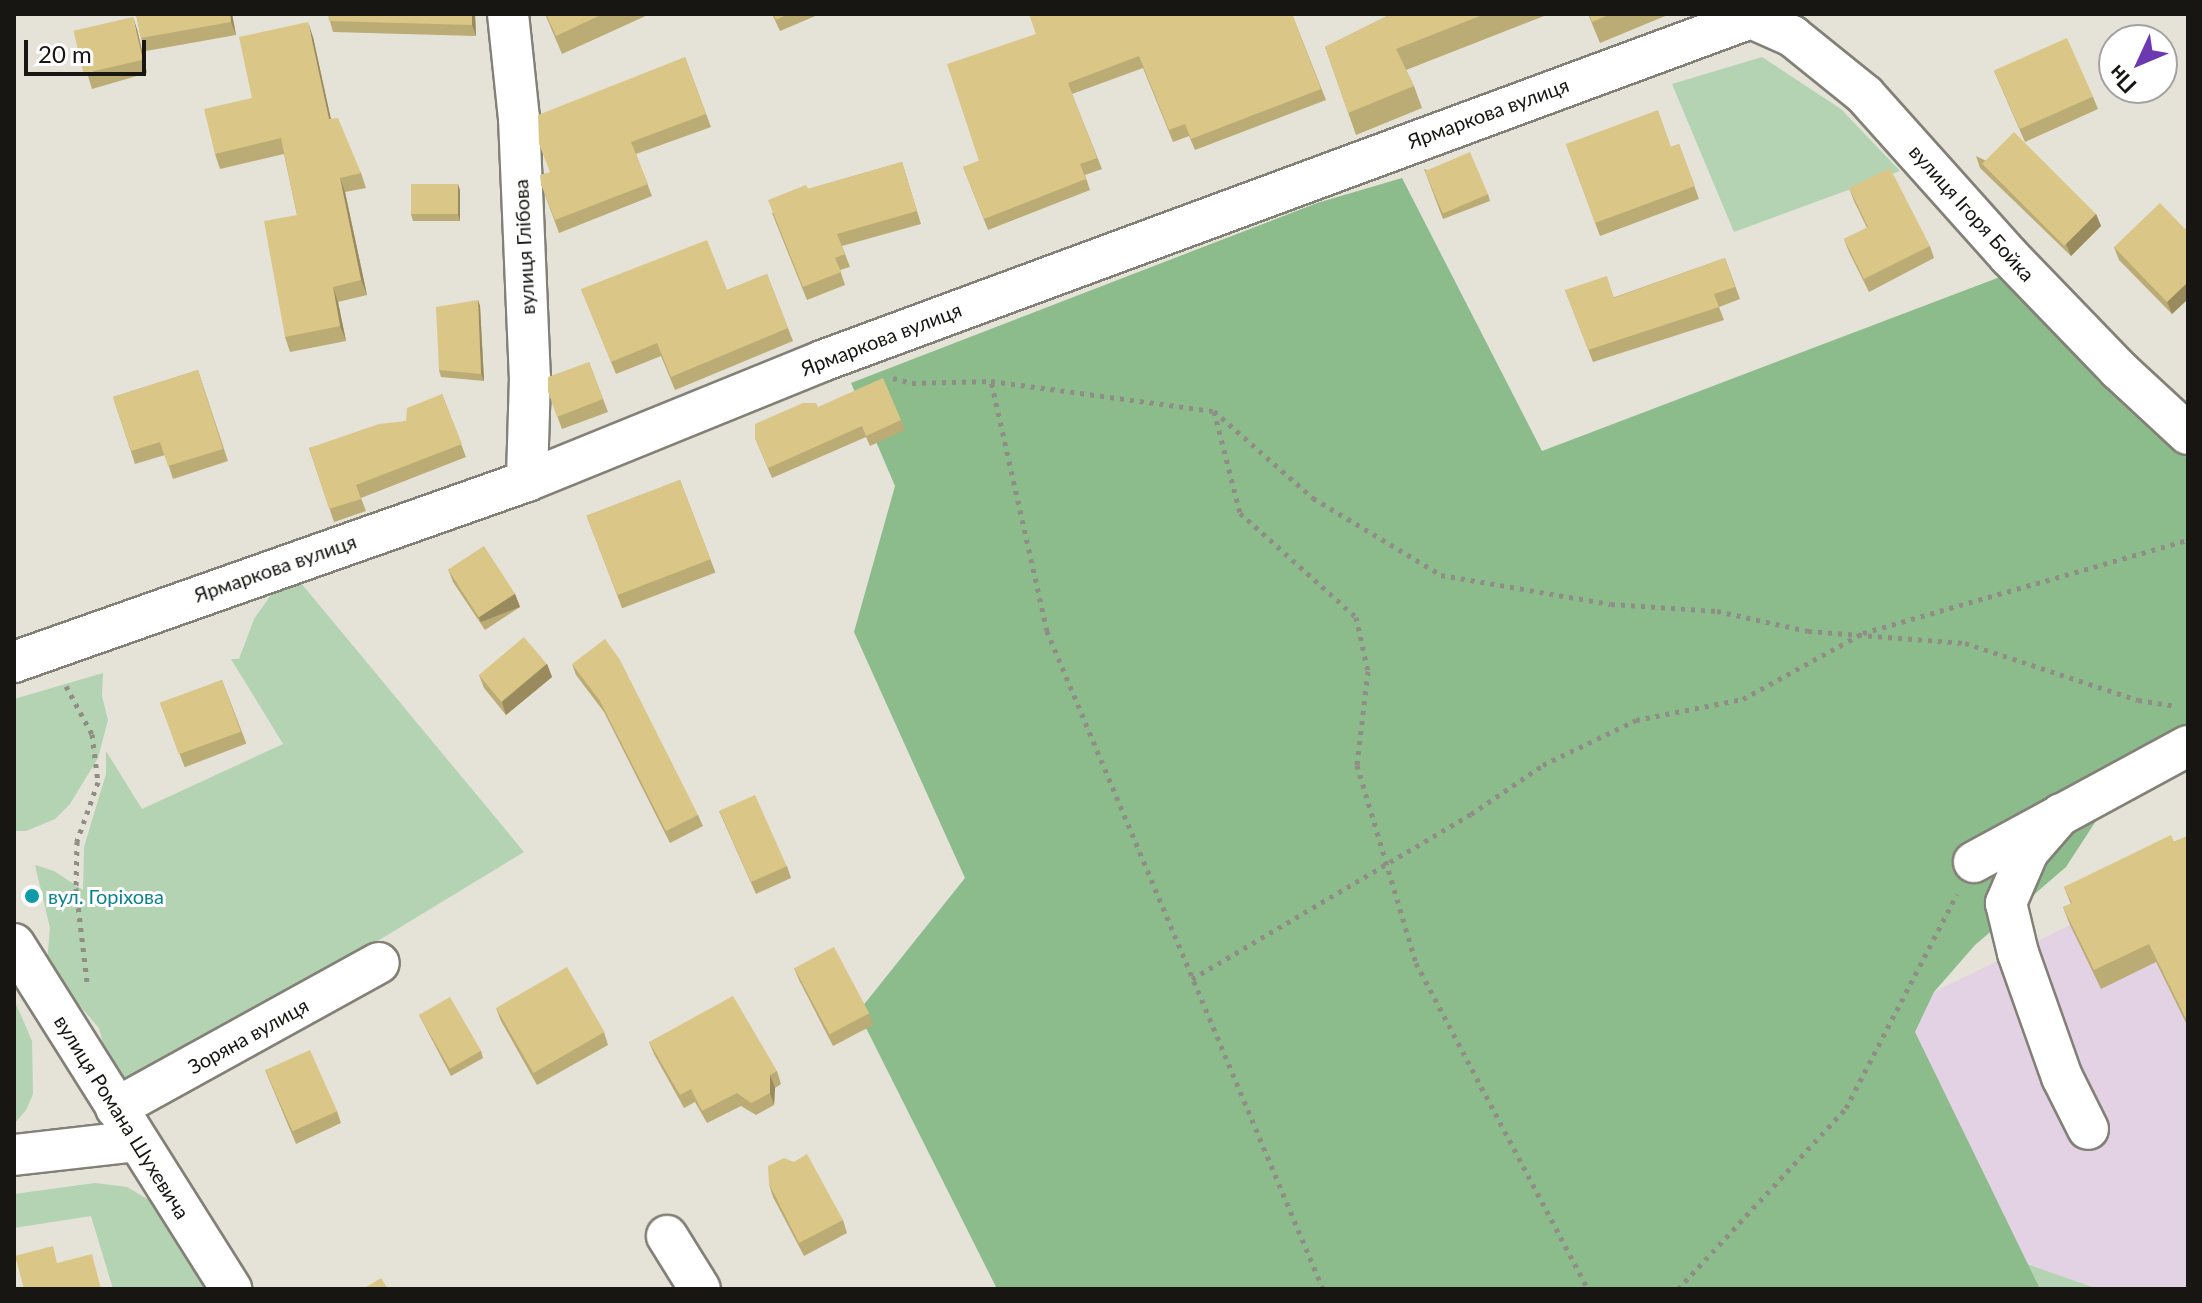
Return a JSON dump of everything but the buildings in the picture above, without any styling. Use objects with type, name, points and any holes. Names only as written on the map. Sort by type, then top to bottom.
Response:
[{"type":"street","name":"вулиця Глібова","points":[[508,14],[519,118],[530,362],[527,481]]},
{"type":"street","name":"Ярмаркова вулиця","points":[[14,662],[527,481],[837,355],[1745,16]]},
{"type":"street","name":"вулиця Ігоря Бойка","points":[[1745,16],[1792,36],[1865,95],[2020,268],[2119,370],[2188,434]]},
{"type":"street","points":[[1974,862],[2061,814],[2186,753]]},
{"type":"street","points":[[2061,814],[2028,852],[2006,903],[2018,953],[2062,1077],[2088,1129]]},
{"type":"street","name":"вулиця Романа Шухевича","points":[[14,944],[231,1289]]},
{"type":"street","name":"Зоряна вулиця","points":[[126,1124],[379,963]]},
{"type":"street","points":[[14,1155],[126,1124]]},
{"type":"street","points":[[667,1236],[700,1289]]},
{"type":"path","points":[[1323,1289],[1047,631],[991,381],[1214,411],[1313,498],[1441,575],[1611,604],[1717,611],[1808,631],[1965,643],[2138,700],[2188,708]]},
{"type":"path","points":[[1214,411],[1240,513],[1356,617],[1368,671],[1357,765],[1416,963],[1588,1289]]},
{"type":"path","points":[[1192,979],[1387,865],[1543,765],[1636,720],[1743,699],[1863,633],[2188,540]]},
{"type":"path","points":[[78,638],[60,672],[92,734],[98,782],[77,841],[76,888],[88,994]]},
{"type":"path","points":[[1678,1289],[1846,1108],[1974,862]]},
{"type":"shaded area","points":[[2188,861],[2188,1289],[2098,1289],[2024,1263],[1915,1032],[1934,992],[2078,921]]},
{"type":"green space","points":[[1762,57],[1841,109],[1900,171],[1734,232],[1672,84]]},
{"type":"green space","points":[[1402,178],[1542,451],[2000,277],[2188,459],[2188,725],[2142,750],[2066,867],[1975,945],[1934,992],[1915,1032],[2040,1289],[997,1289],[858,1012],[965,878],[854,632],[895,486],[851,383],[1317,203]]},
{"type":"green space","points":[[301,583],[524,852],[302,987],[123,1088],[107,1060],[99,1028],[74,999],[59,992],[46,973],[50,928],[35,865],[54,871],[83,890],[84,847],[106,774],[106,751],[142,809],[283,744],[231,659],[239,659],[254,619],[271,595]]},
{"type":"green space","points":[[103,673],[102,696],[108,720],[98,758],[70,804],[55,819],[26,831],[14,831],[14,699]]},
{"type":"green space","points":[[14,999],[32,1041],[33,1094],[26,1110],[14,1124]]},
{"type":"green space","points":[[95,1183],[127,1187],[149,1200],[206,1289],[113,1289],[91,1216],[14,1228],[14,1194]]},
{"type":"green space","points":[[2024,1263],[2098,1289],[2040,1289]]},
{"type":"place","name":"вул. Горіхова","points":[[32,896]]}]
